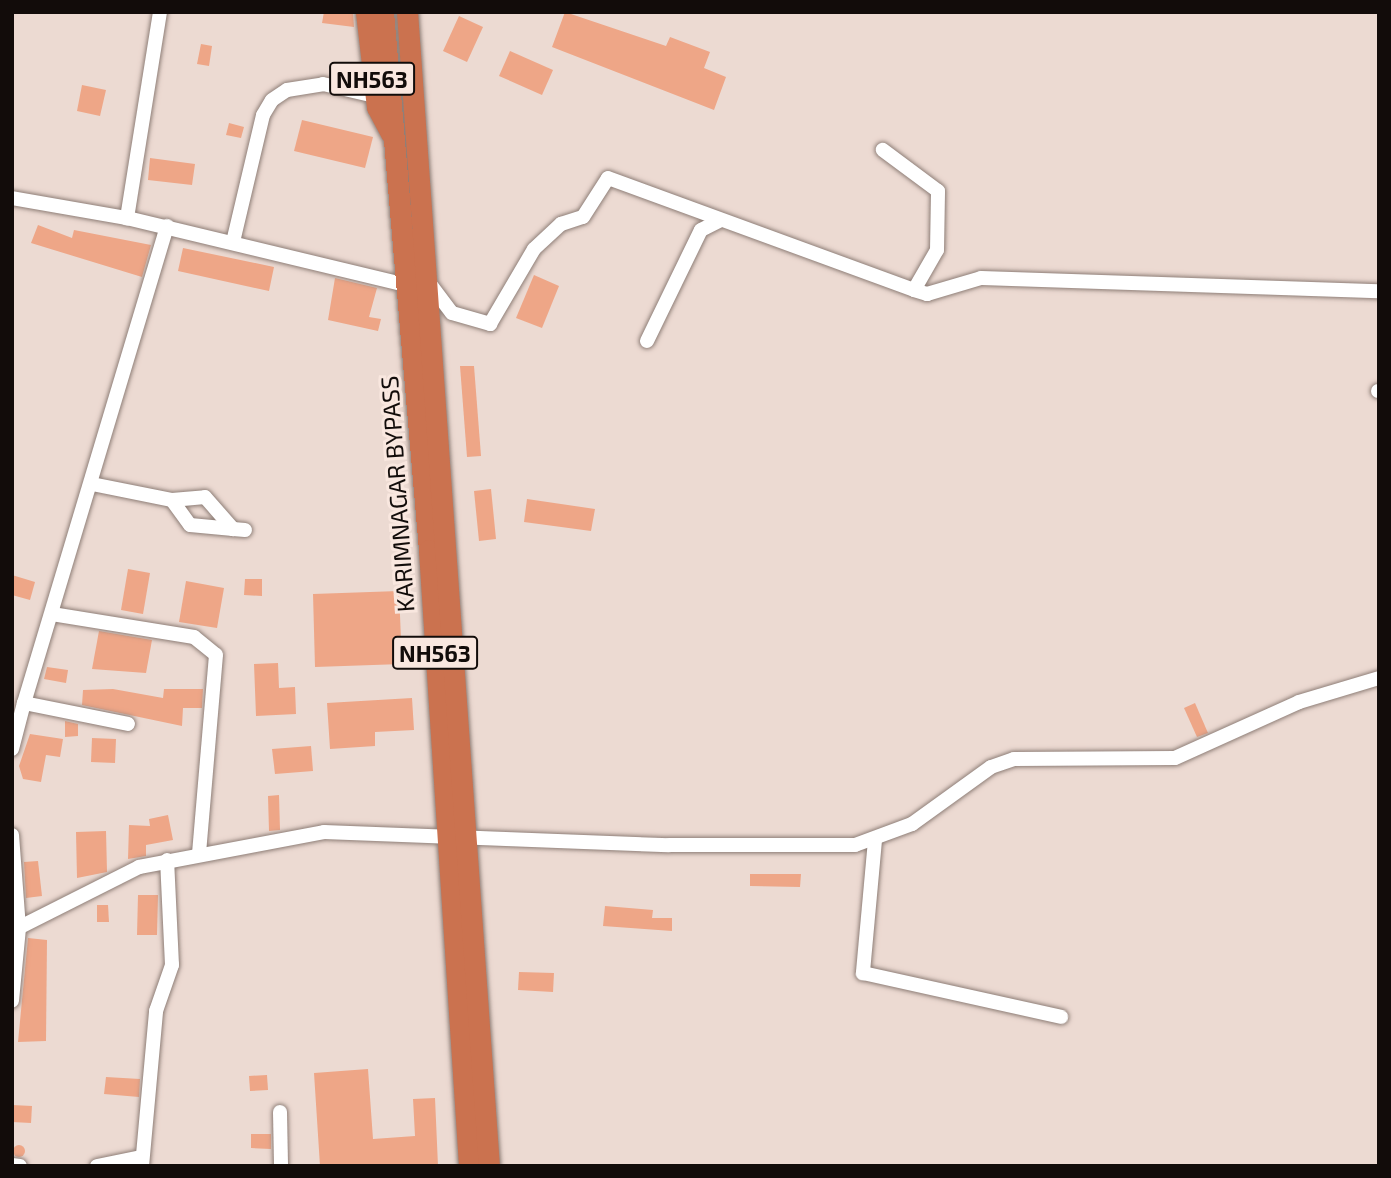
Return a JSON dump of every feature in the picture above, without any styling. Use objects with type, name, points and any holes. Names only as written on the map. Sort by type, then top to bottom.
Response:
[{"type":"highway","name":"NH563","points":[[366,12],[375,96],[395,141]]},
{"type":"highway","name":"KARIMNAGAR BYPASS","points":[[383,12],[455,839],[489,1166]]},
{"type":"highway","name":"NH563","points":[[407,12],[429,284]]},
{"type":"highway","name":"KARIMNAGAR BYPASS","points":[[429,284],[463,806],[455,839],[469,1166]]},
{"type":"street","points":[[127,218],[160,12]]},
{"type":"street","points":[[233,242],[262,115],[272,100],[287,90],[323,84],[375,96]]},
{"type":"street","points":[[883,150],[938,191],[937,250],[914,290]]},
{"type":"street","points":[[429,284],[452,313],[490,324],[534,248],[561,224],[583,216],[608,178],[719,221],[927,294],[981,278],[1379,291]]},
{"type":"street","points":[[12,198],[167,226],[407,285]]},
{"type":"street","points":[[647,341],[701,230],[719,221]]},
{"type":"street","points":[[12,749],[167,226]]},
{"type":"street","points":[[92,484],[172,500],[205,497],[239,529],[190,525],[172,500]]},
{"type":"street","points":[[52,614],[194,637],[216,655],[199,852]]},
{"type":"street","points":[[16,930],[139,867],[199,852],[324,832],[455,839],[528,836],[802,848],[875,840],[1014,759],[1175,758],[1299,702],[1379,678]]},
{"type":"street","points":[[24,703],[128,724]]},
{"type":"street","points":[[12,835],[16,930],[12,1001]]},
{"type":"street","points":[[875,840],[863,973],[1061,1017]]},
{"type":"street","points":[[97,1166],[142,1161],[154,1022],[172,965],[167,860]]},
{"type":"street","points":[[280,1112],[281,1166]]},
{"type":"street","points":[[12,1165],[20,1166]]},
{"type":"building","points":[[324,12],[353,12],[354,27],[322,23]]},
{"type":"building","points":[[565,12],[666,46],[670,37],[710,52],[704,68],[726,77],[714,110],[552,47]]},
{"type":"building","points":[[459,16],[483,27],[467,62],[443,51]]},
{"type":"building","points":[[201,44],[212,46],[209,66],[197,64]]},
{"type":"building","points":[[510,51],[553,70],[542,95],[499,76]]},
{"type":"building","points":[[82,85],[106,90],[100,116],[77,111]]},
{"type":"building","points":[[302,120],[373,137],[365,168],[294,151]]},
{"type":"building","points":[[229,123],[244,127],[241,138],[226,135]]},
{"type":"building","points":[[150,158],[195,164],[192,185],[148,180]]},
{"type":"building","points":[[38,225],[72,238],[74,230],[151,245],[142,277],[31,243]]},
{"type":"building","points":[[183,248],[274,267],[269,291],[178,271]]},
{"type":"building","points":[[534,275],[559,286],[542,328],[516,318]]},
{"type":"building","points":[[335,278],[377,288],[369,317],[381,319],[378,331],[328,320]]},
{"type":"building","points":[[460,366],[474,366],[481,456],[467,457]]},
{"type":"building","points":[[491,489],[496,539],[479,541],[474,491]]},
{"type":"building","points":[[527,499],[595,509],[591,531],[524,522]]},
{"type":"building","points":[[128,569],[150,573],[143,614],[121,610]]},
{"type":"building","points":[[12,575],[35,582],[30,600],[12,595]]},
{"type":"building","points":[[245,579],[262,579],[262,596],[244,595]]},
{"type":"building","points":[[186,581],[224,588],[217,628],[179,622]]},
{"type":"building","points":[[399,591],[402,664],[315,667],[313,594]]},
{"type":"building","points":[[99,631],[152,640],[146,673],[92,669]]},
{"type":"building","points":[[278,663],[279,688],[295,687],[296,714],[256,716],[254,664]]},
{"type":"building","points":[[47,667],[68,670],[66,683],[44,679]]},
{"type":"building","points":[[113,689],[163,698],[164,689],[203,689],[202,708],[183,708],[182,726],[82,705],[83,690]]},
{"type":"building","points":[[412,698],[414,730],[375,732],[375,746],[330,749],[327,703]]},
{"type":"building","points":[[1195,703],[1208,733],[1197,737],[1184,708]]},
{"type":"building","points":[[65,721],[78,724],[78,736],[65,737]]},
{"type":"building","points":[[30,734],[63,739],[60,757],[46,755],[41,782],[23,779],[19,766]]},
{"type":"building","points":[[92,738],[116,739],[115,763],[91,762]]},
{"type":"building","points":[[311,746],[313,771],[275,774],[272,749]]},
{"type":"building","points":[[279,795],[280,830],[269,831],[268,796]]},
{"type":"building","points":[[168,815],[173,840],[146,845],[146,856],[128,859],[129,825],[150,826],[149,819]]},
{"type":"building","points":[[106,831],[107,872],[77,878],[76,832]]},
{"type":"building","points":[[38,861],[42,896],[26,898],[24,862]]},
{"type":"building","points":[[750,874],[801,874],[800,887],[750,886]]},
{"type":"building","points":[[138,895],[158,895],[157,935],[137,935]]},
{"type":"building","points":[[97,905],[108,905],[109,922],[97,922]]},
{"type":"building","points":[[605,906],[653,910],[652,918],[672,918],[672,931],[603,926]]},
{"type":"building","points":[[28,938],[47,940],[46,1041],[18,1042]]},
{"type":"building","points":[[519,972],[554,973],[553,992],[518,990]]},
{"type":"building","points":[[368,1069],[373,1139],[415,1136],[413,1099],[435,1098],[438,1166],[320,1166],[314,1073]]},
{"type":"building","points":[[267,1075],[268,1090],[250,1091],[249,1076]]},
{"type":"building","points":[[106,1077],[140,1079],[139,1097],[104,1094]]},
{"type":"building","points":[[12,1105],[32,1106],[31,1123],[12,1122]]},
{"type":"building","points":[[251,1134],[271,1134],[271,1149],[251,1148]]},
{"type":"building","points":[[14,1146],[24,1146],[24,1156],[14,1156]]}]
